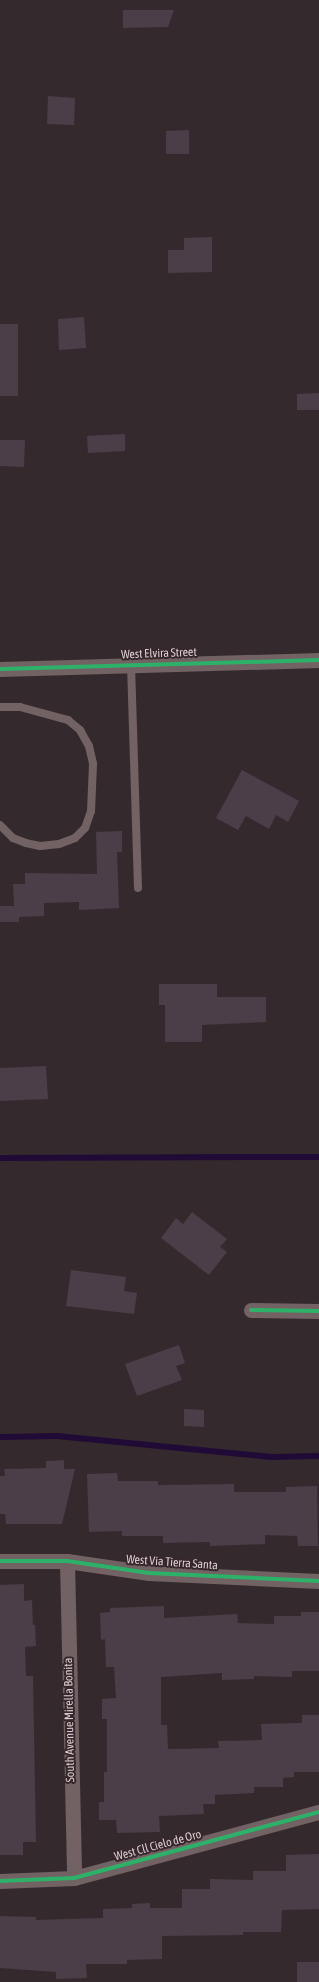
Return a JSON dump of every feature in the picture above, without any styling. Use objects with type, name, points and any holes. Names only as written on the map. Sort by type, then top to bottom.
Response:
[{"type":"street","name":"West Elvira Street","points":[[0,669],[319,660]]},
{"type":"street","points":[[251,1310],[319,1311]]},
{"type":"street","name":"West Via Tierra Santa","points":[[0,1561],[67,1561],[149,1573],[319,1581]]},
{"type":"street","name":"South Avenue Mirella Bonita","points":[[67,1561],[74,1878]]},
{"type":"street","name":"West Cll Cielo de Oro","points":[[0,1881],[74,1878],[319,1812]]},
{"type":"lane","points":[[131,665],[138,888]]},
{"type":"lane","points":[[0,707],[20,707],[49,713],[68,720],[80,730],[89,746],[93,764],[93,784],[91,811],[84,828],[75,838],[47,845],[26,843],[13,838],[0,825]]},
{"type":"building","points":[[123,10],[174,10],[168,27],[123,28]]},
{"type":"building","points":[[48,96],[75,98],[74,125],[47,124]]},
{"type":"building","points":[[189,130],[189,154],[166,154],[166,131]]},
{"type":"building","points":[[212,237],[212,272],[168,273],[168,250],[184,250],[184,238]]},
{"type":"building","points":[[84,317],[86,348],[59,350],[58,319]]},
{"type":"building","points":[[0,324],[18,324],[18,396],[0,396]]},
{"type":"building","points":[[319,393],[319,410],[297,410],[297,394]]},
{"type":"building","points":[[125,434],[125,451],[88,453],[87,436]]},
{"type":"building","points":[[0,440],[25,440],[24,467],[0,466]]},
{"type":"building","points":[[242,770],[299,801],[288,822],[276,815],[269,829],[246,816],[238,830],[216,818]]},
{"type":"building","points":[[122,831],[122,852],[117,852],[119,908],[79,910],[79,902],[44,903],[44,916],[19,917],[19,922],[0,922],[0,906],[14,906],[13,884],[25,884],[25,873],[97,874],[96,832]]},
{"type":"building","points":[[159,984],[217,984],[217,997],[266,997],[266,1022],[202,1025],[202,1042],[165,1042],[165,1005],[159,1005]]},
{"type":"building","points":[[46,1066],[48,1099],[0,1101],[0,1068]]},
{"type":"building","points":[[192,1212],[227,1239],[220,1247],[227,1252],[209,1275],[161,1238],[176,1218],[183,1224]]},
{"type":"building","points":[[71,1270],[126,1277],[124,1291],[137,1293],[134,1314],[66,1306]]},
{"type":"building","points":[[179,1345],[185,1363],[176,1366],[182,1380],[137,1396],[125,1364]]},
{"type":"building","points":[[184,1409],[204,1410],[204,1427],[184,1426]]},
{"type":"building","points":[[64,1460],[64,1469],[75,1469],[62,1524],[6,1524],[5,1514],[0,1514],[0,1476],[5,1476],[4,1469],[46,1468],[46,1461]]},
{"type":"building","points":[[117,1473],[118,1481],[158,1481],[158,1485],[234,1484],[234,1492],[286,1492],[286,1487],[317,1486],[318,1546],[298,1546],[297,1536],[265,1535],[265,1544],[210,1546],[210,1542],[163,1543],[163,1536],[122,1536],[122,1531],[89,1532],[87,1474]]},
{"type":"building","points":[[24,1584],[24,1601],[32,1600],[36,1646],[25,1647],[26,1676],[33,1676],[36,1842],[23,1842],[23,1855],[0,1855],[0,1585]]},
{"type":"building","points":[[164,1606],[164,1618],[237,1614],[238,1623],[274,1624],[274,1616],[301,1616],[301,1612],[319,1612],[319,1671],[292,1671],[292,1677],[254,1676],[254,1679],[222,1680],[222,1673],[161,1677],[161,1725],[167,1725],[168,1749],[219,1748],[218,1741],[262,1740],[261,1724],[302,1723],[302,1715],[319,1715],[319,1772],[294,1772],[294,1777],[283,1778],[283,1787],[254,1787],[254,1793],[215,1795],[215,1804],[203,1804],[204,1814],[159,1816],[160,1832],[117,1833],[116,1820],[99,1820],[99,1802],[104,1802],[104,1772],[107,1772],[107,1719],[102,1719],[102,1699],[116,1698],[114,1667],[106,1667],[105,1639],[101,1640],[100,1613],[110,1612],[110,1608]]},
{"type":"building","points":[[319,1854],[319,1909],[282,1910],[281,1932],[243,1932],[243,1935],[162,1936],[162,1959],[127,1960],[127,1964],[86,1964],[87,1978],[56,1979],[56,1972],[0,1968],[0,1916],[36,1917],[36,1920],[103,1918],[103,1909],[132,1908],[132,1904],[150,1903],[150,1908],[182,1908],[182,1889],[210,1889],[210,1879],[253,1880],[253,1871],[286,1871],[286,1855]]},
{"type":"building","points":[[297,1962],[319,1962],[319,1982],[297,1982]]},
{"type":"waterway","points":[[0,1158],[319,1157]]},
{"type":"waterway","points":[[0,1437],[57,1436],[271,1457],[319,1456]]},
{"type":"cycle path","points":[[0,669],[319,660]]},
{"type":"cycle path","points":[[251,1310],[319,1311]]},
{"type":"cycle path","points":[[0,1561],[67,1561],[149,1573],[319,1581]]},
{"type":"cycle path","points":[[0,1881],[74,1878],[319,1812]]}]
